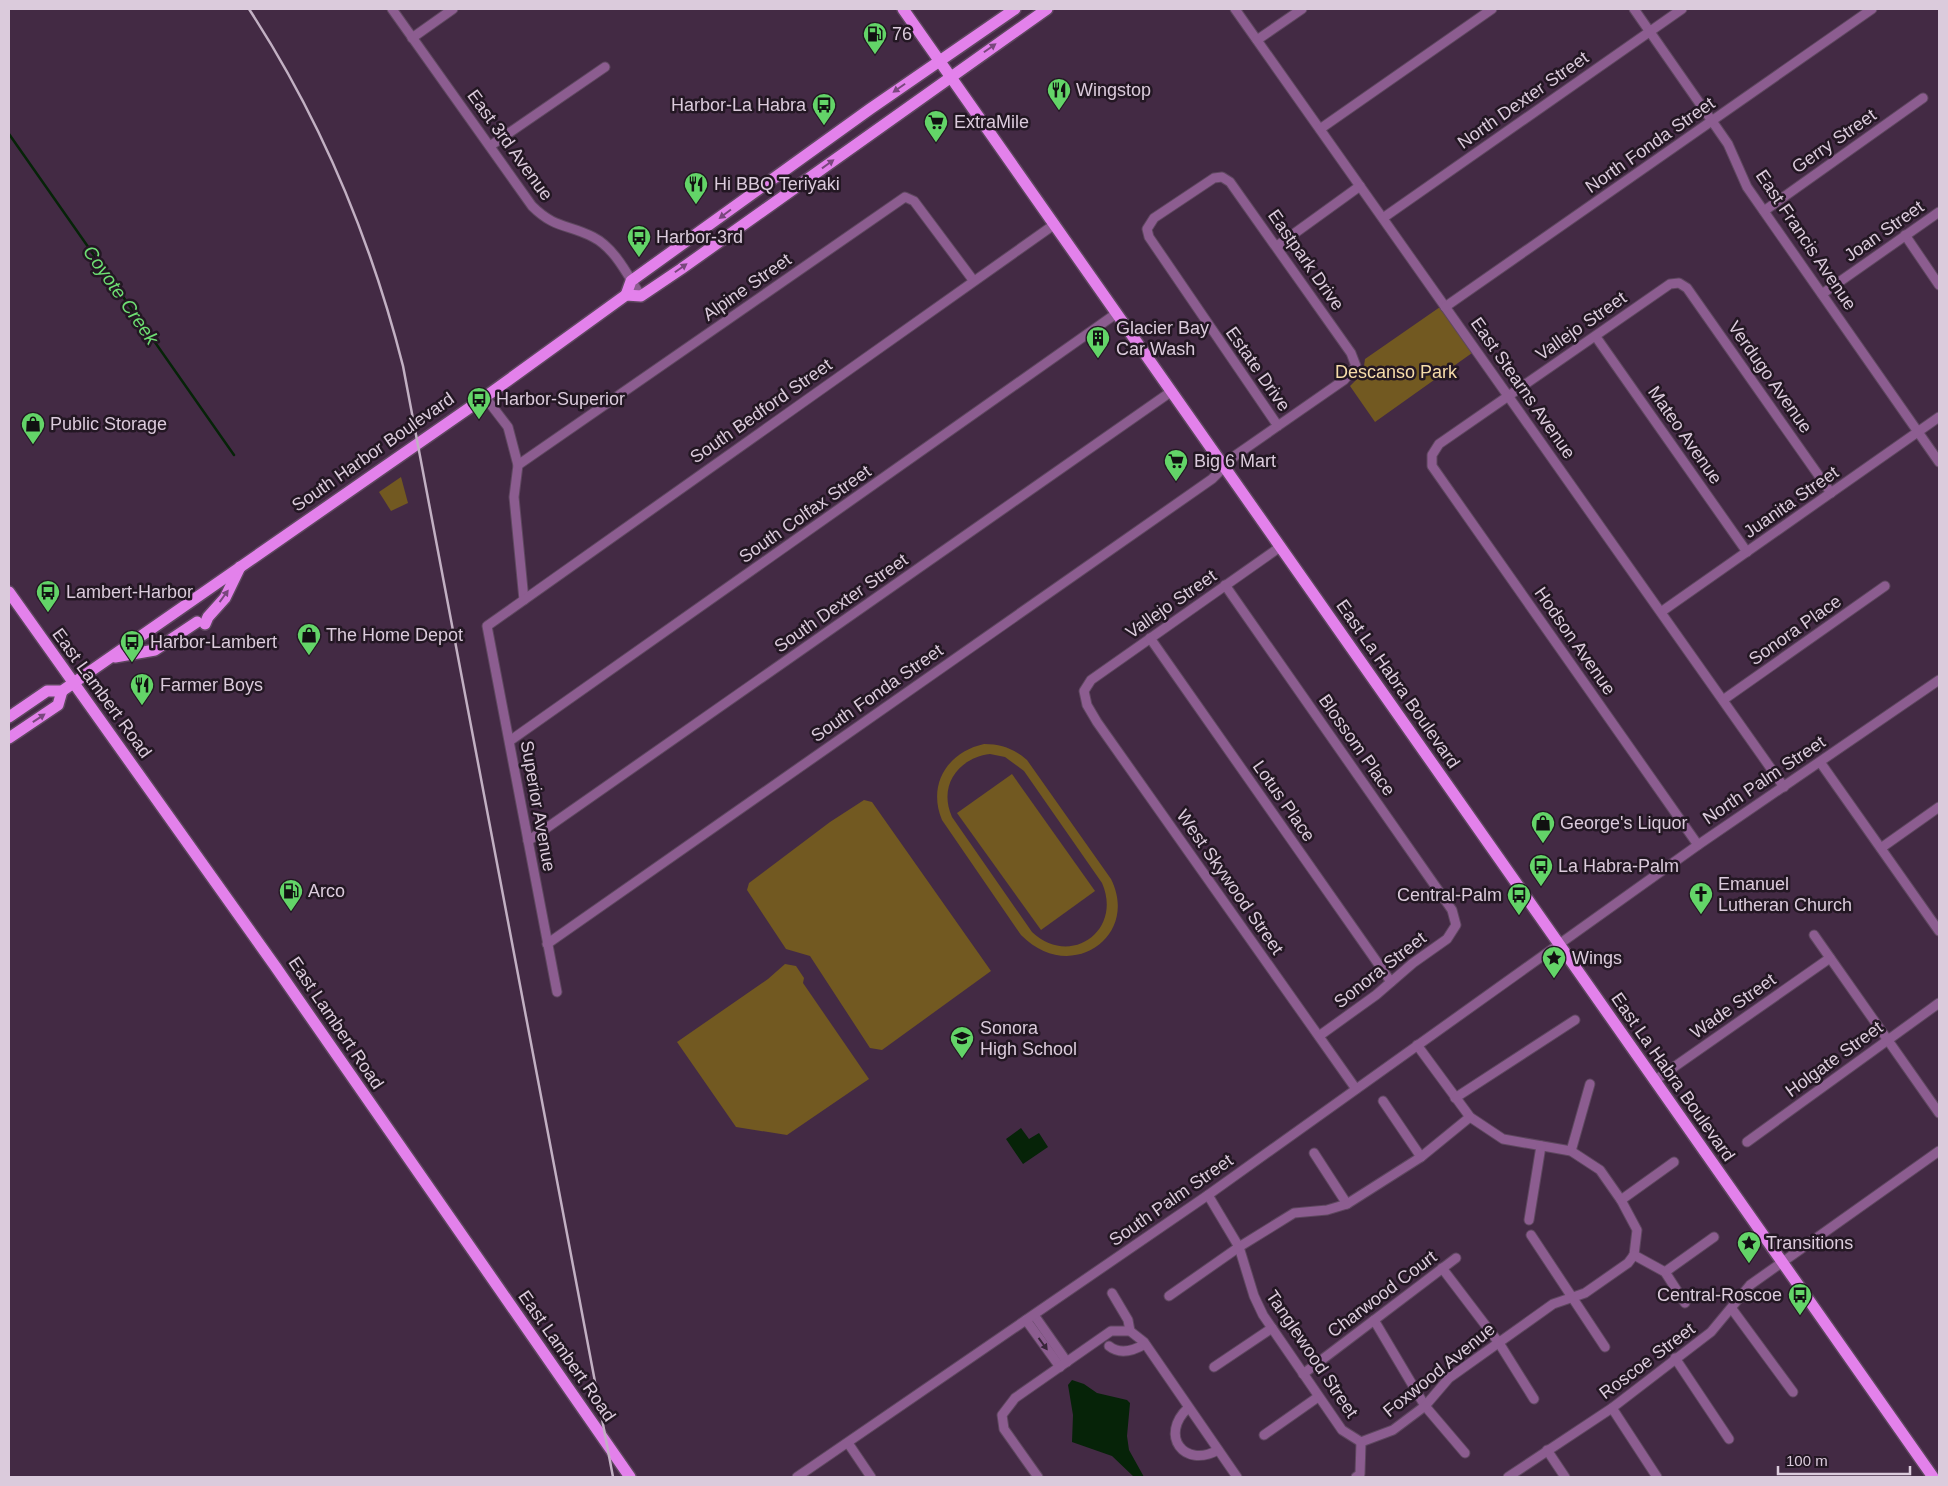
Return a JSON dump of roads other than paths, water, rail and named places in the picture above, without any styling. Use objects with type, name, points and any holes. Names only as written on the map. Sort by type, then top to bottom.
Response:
[{"type":"main road","name":"East La Habra Boulevard","points":[[903,9],[1933,1477]]},
{"type":"main road","points":[[1016,9],[939,61],[632,281],[626,295],[641,296],[1047,9]]},
{"type":"main road","name":"South Harbor Boulevard","points":[[9,717],[48,691],[62,691],[485,396],[626,295]]},
{"type":"main road","points":[[110,658],[154,650],[201,623],[225,598],[241,566]]},
{"type":"main road","name":"East Lambert Road","points":[[9,592],[275,966],[630,1477]]},
{"type":"main road","name":"South Harbor Boulevard","points":[[9,738],[58,705],[62,691]]},
{"type":"street","name":"East 3rd Avenue","points":[[392,9],[532,206],[542,216],[566,228],[592,236],[606,246],[641,296]]},
{"type":"street","points":[[412,38],[453,9]]},
{"type":"street","name":"East Stearns Avenue","points":[[1235,9],[1445,307],[1510,395],[1784,786]]},
{"type":"street","points":[[1257,40],[1302,9]]},
{"type":"street","points":[[1320,129],[1492,9]]},
{"type":"street","name":"East Francis Avenue","points":[[1634,9],[1728,144],[1747,187],[1939,462]]},
{"type":"street","name":"North Dexter Street","points":[[1383,218],[1682,9]]},
{"type":"street","name":"North Fonda Street","points":[[1445,307],[1872,9]]},
{"type":"street","points":[[490,146],[605,66]]},
{"type":"street","name":"Gerry Street","points":[[1764,211],[1923,98]]},
{"type":"street","name":"Estate Drive","points":[[1222,177],[1205,182],[1154,218],[1147,229],[1153,246],[1278,426]]},
{"type":"street","name":"Eastpark Drive","points":[[1222,177],[1230,182],[1277,246],[1351,353],[1356,366],[1344,380],[1278,426]]},
{"type":"street","points":[[1277,246],[1360,186]]},
{"type":"street","name":"Alpine Street","points":[[518,465],[905,197],[914,200],[973,280]]},
{"type":"street","name":"Joan Street","points":[[1822,294],[1939,212]]},
{"type":"street","name":"South Bedford Street","points":[[487,626],[973,280],[1055,224]]},
{"type":"street","points":[[1905,235],[1939,285]]},
{"type":"street","name":"Vallejo Street","points":[[1432,455],[1439,444],[1670,284],[1679,283]]},
{"type":"street","name":"Verdugo Avenue","points":[[1679,283],[1688,288],[1831,493]]},
{"type":"street","name":"South Colfax Street","points":[[510,740],[1117,313]]},
{"type":"street","name":"Mateo Avenue","points":[[1596,337],[1747,552]]},
{"type":"street","name":"South Dexter Street","points":[[528,841],[1172,391]]},
{"type":"street","points":[[485,396],[508,427],[518,465],[514,497],[524,600]]},
{"type":"street","name":"Juanita Street","points":[[1661,612],[1939,418]]},
{"type":"street","points":[[1224,467],[1236,454],[1278,426]]},
{"type":"street","name":"Hodson Avenue","points":[[1432,455],[1432,466],[1698,844]]},
{"type":"street","name":"South Fonda Street","points":[[547,944],[1212,479],[1224,467]]},
{"type":"street","name":"Vallejo Street","points":[[1084,691],[1091,680],[1280,546]]},
{"type":"street","name":"Blossom Place","points":[[1225,586],[1452,910],[1456,925]]},
{"type":"street","name":"Sonora Place","points":[[1723,700],[1885,586]]},
{"type":"street","name":"Superior Avenue","points":[[487,626],[557,992]]},
{"type":"street","name":"Lotus Place","points":[[1150,638],[1391,982]]},
{"type":"street","name":"North Palm Street","points":[[1559,944],[1698,844],[1939,680]]},
{"type":"street","name":"West Skywood Street","points":[[1084,691],[1087,705],[1097,722],[1356,1089]]},
{"type":"street","points":[[1820,762],[1939,930]]},
{"type":"street","points":[[1881,848],[1939,807]]},
{"type":"street","name":"Sonora Street","points":[[1319,1036],[1447,939],[1456,925]]},
{"type":"street","points":[[1814,935],[1939,1113]]},
{"type":"street","name":"South Palm Street","points":[[797,1477],[1208,1195],[1559,944]]},
{"type":"street","name":"Wade Street","points":[[1654,1081],[1830,958]]},
{"type":"street","name":"Holgate Street","points":[[1747,1142],[1939,1003]]},
{"type":"street","points":[[1455,1098],[1574,1020]]},
{"type":"street","points":[[1417,1046],[1470,1117],[1503,1139],[1571,1151],[1600,1170],[1622,1200],[1637,1230],[1634,1254],[1665,1272],[1685,1303]]},
{"type":"street","points":[[1571,1151],[1590,1084]]},
{"type":"street","points":[[1383,1101],[1421,1157]]},
{"type":"street","points":[[1169,1296],[1239,1247],[1294,1213],[1327,1210],[1347,1204],[1421,1157],[1470,1117]]},
{"type":"street","points":[[1529,1220],[1541,1146]]},
{"type":"street","name":"Roscoe Street","points":[[1508,1477],[1612,1408],[1711,1332],[1750,1285],[1939,1151]]},
{"type":"street","points":[[1314,1152],[1347,1204]]},
{"type":"street","points":[[1622,1200],[1674,1162]]},
{"type":"street","name":"Tanglewood Street","points":[[1208,1195],[1239,1247],[1254,1296],[1272,1328],[1342,1430],[1361,1442]]},
{"type":"street","points":[[1531,1235],[1606,1347]]},
{"type":"street","points":[[1665,1272],[1714,1237]]},
{"type":"street","name":"Foxwood Avenue","points":[[1361,1442],[1393,1430],[1425,1406],[1449,1378],[1553,1304],[1585,1293],[1628,1263],[1634,1254]]},
{"type":"street","name":"Charwood Court","points":[[1303,1374],[1456,1258]]},
{"type":"street","points":[[1442,1268],[1499,1343],[1534,1399]]},
{"type":"street","points":[[1112,1294],[1128,1320],[1130,1331],[1145,1344],[1237,1477]]},
{"type":"street","points":[[1732,1309],[1793,1392]]},
{"type":"street","points":[[1030,1318],[1063,1364]]},
{"type":"street","points":[[1374,1320],[1425,1406],[1465,1453]]},
{"type":"street","points":[[1214,1367],[1272,1328]]},
{"type":"street","points":[[1038,1477],[1004,1429],[1002,1416],[1015,1398],[1111,1331],[1130,1331]]},
{"type":"street","points":[[1109,1346],[1120,1351],[1130,1351],[1145,1344]]},
{"type":"street","points":[[1675,1358],[1728,1439]]},
{"type":"street","points":[[1264,1435],[1318,1397]]},
{"type":"street","points":[[1186,1405],[1176,1424],[1174,1433],[1178,1445],[1188,1454],[1195,1456],[1218,1450]]},
{"type":"street","points":[[1612,1408],[1657,1477]]},
{"type":"street","points":[[848,1442],[871,1477]]},
{"type":"street","points":[[1360,1476],[1361,1442]]},
{"type":"street","points":[[1547,1450],[1564,1477]]},
{"type":"waterway","name":"Coyote Creek","points":[[9,134],[234,455]]},
{"type":"railway","points":[[249,9],[299,93],[341,181],[375,272],[403,366],[613,1477]]},
{"type":"place","name":"76","points":[[875,55]]},
{"type":"place","name":"Wingstop","points":[[1059,111]]},
{"type":"place","name":"Harbor-La Habra","points":[[824,126]]},
{"type":"place","name":"ExtraMile","points":[[936,143]]},
{"type":"place","name":"Hi BBQ Teriyaki","points":[[696,205]]},
{"type":"place","name":"Harbor-3rd","points":[[639,258]]},
{"type":"place","name":"Glacier Bay Car Wash","points":[[1098,359]]},
{"type":"place","name":"Harbor-Superior","points":[[479,420]]},
{"type":"place","name":"Public Storage","points":[[33,445]]},
{"type":"place","name":"Big 6 Mart","points":[[1176,482]]},
{"type":"place","name":"Lambert-Harbor","points":[[48,613]]},
{"type":"place","name":"The Home Depot","points":[[309,656]]},
{"type":"place","name":"Harbor-Lambert","points":[[132,663]]},
{"type":"place","name":"Farmer Boys","points":[[142,706]]},
{"type":"place","name":"George's Liquor","points":[[1543,844]]},
{"type":"place","name":"La Habra-Palm","points":[[1541,887]]},
{"type":"place","name":"Arco","points":[[291,912]]},
{"type":"place","name":"Emanuel Lutheran Church","points":[[1701,915]]},
{"type":"place","name":"Central-Palm","points":[[1519,916]]},
{"type":"place","name":"Wings","points":[[1554,979]]},
{"type":"place","name":"Sonora High School","points":[[962,1059]]},
{"type":"place","name":"Transitions","points":[[1749,1264]]},
{"type":"place","name":"Central-Roscoe","points":[[1800,1316]]},
{"type":"park label","name":"Descanso Park","points":[[1396,372]]}]
